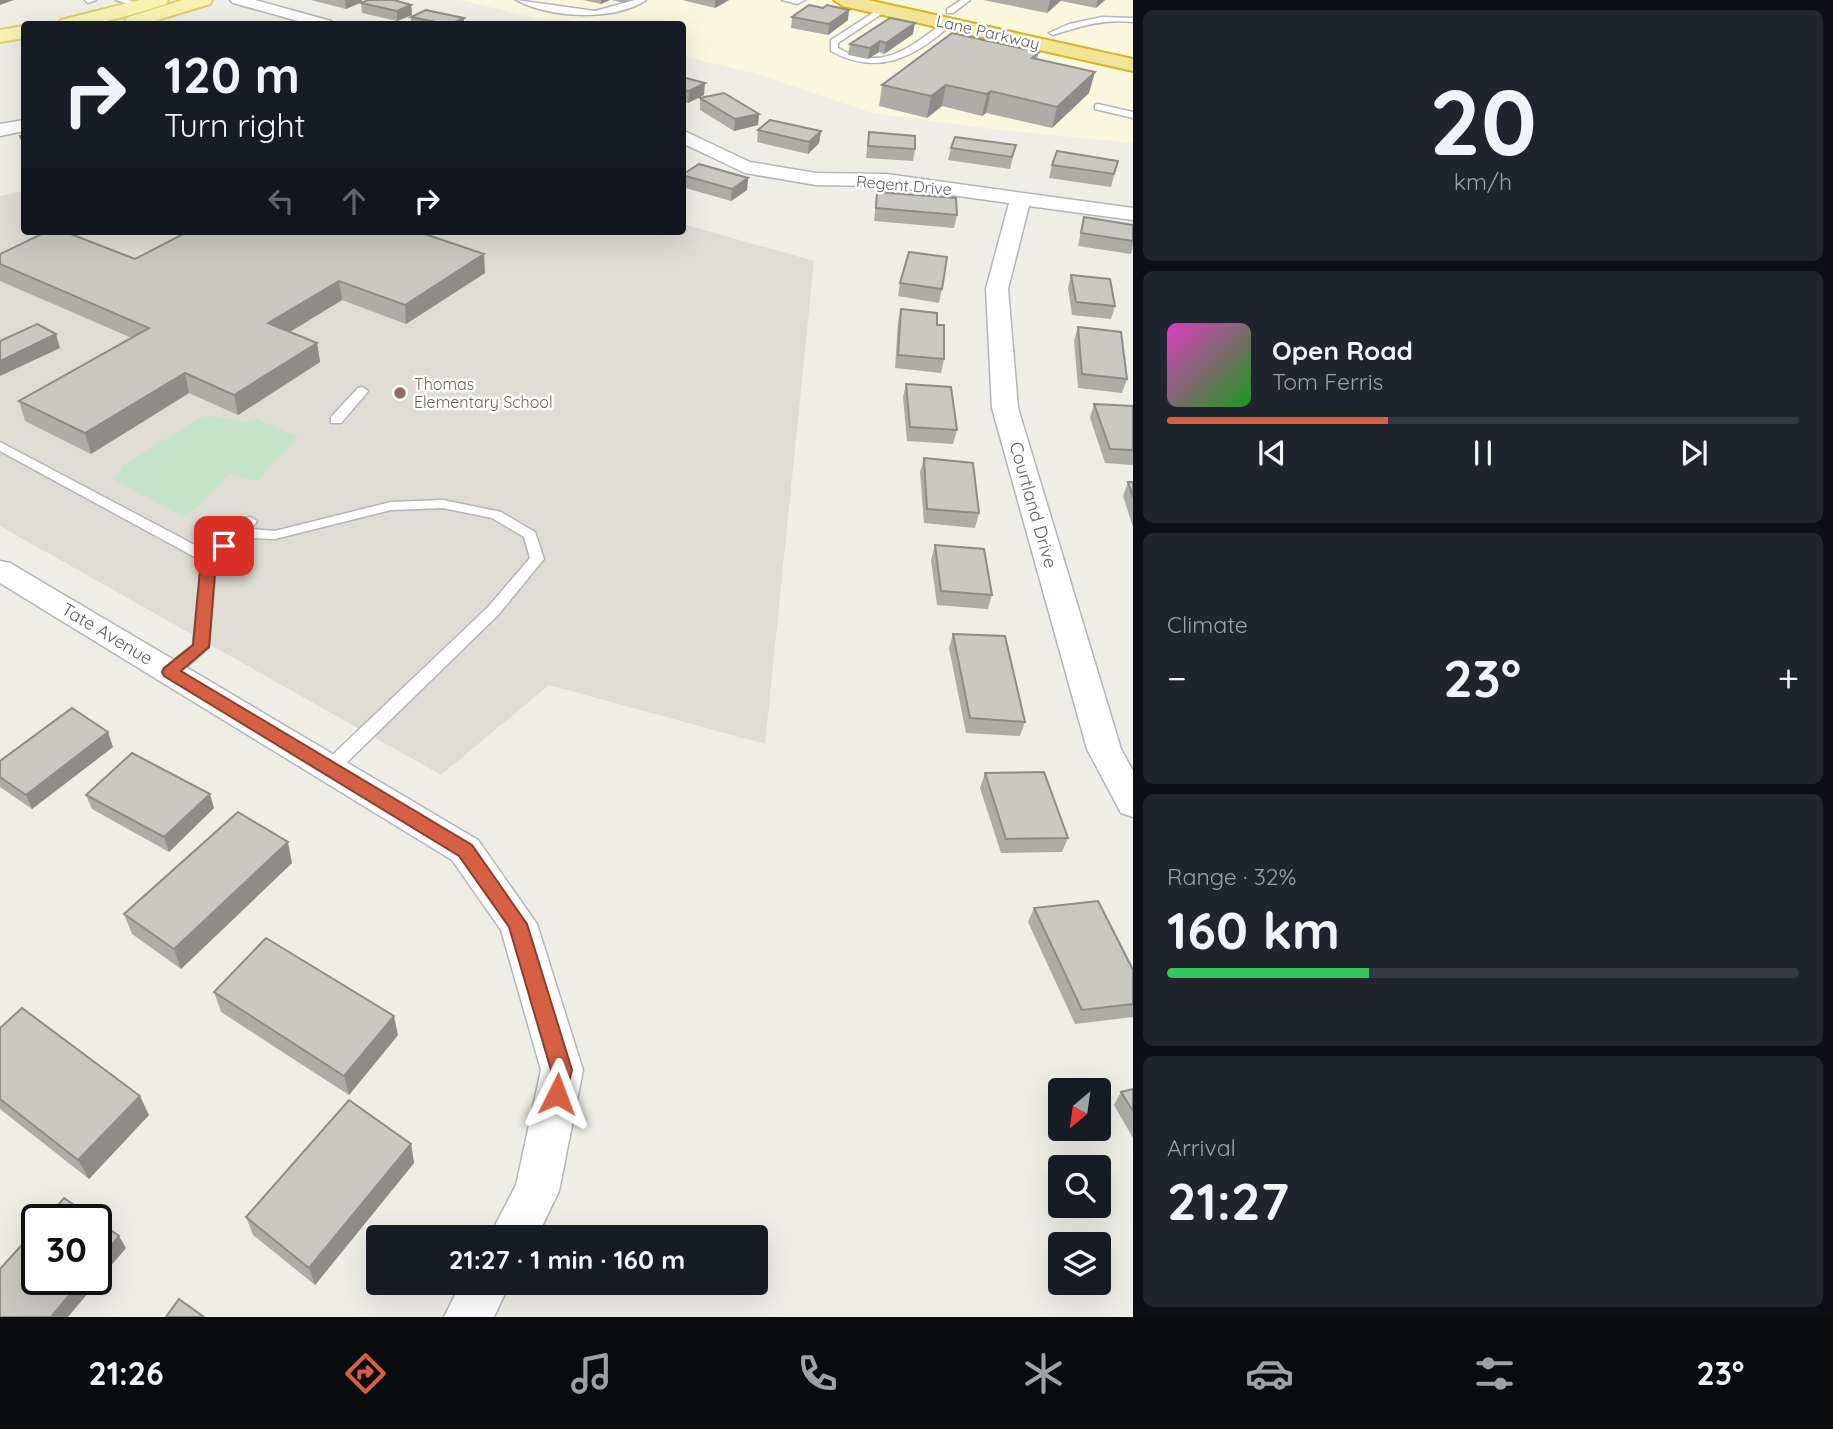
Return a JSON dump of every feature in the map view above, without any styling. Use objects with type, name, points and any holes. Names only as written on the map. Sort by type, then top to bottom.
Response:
[{"type":"highway","name":"Lane Parkway","points":[[843,0],[955,11],[1133,50]]},
{"type":"highway","name":"Lane Parkway","points":[[955,11],[1029,46],[1133,65]]},
{"type":"main road","points":[[133,21],[204,0]]},
{"type":"main road","points":[[80,21],[150,3]]},
{"type":"main road","points":[[0,36],[21,32]]},
{"type":"main road","points":[[0,48],[21,45]]},
{"type":"street","points":[[238,0],[314,21]]},
{"type":"street","points":[[0,130],[21,127]]},
{"type":"street","name":"Regent Drive","points":[[686,137],[745,167],[816,179],[886,180],[1133,214]]},
{"type":"street","name":"Courtland Drive","points":[[1021,198],[997,289],[1005,408],[1104,749],[1133,803]]},
{"type":"street","name":"Tate Avenue","points":[[0,570],[465,850],[518,924],[562,1070],[537,1191],[519,1225]]},
{"type":"street","points":[[468,1317],[480,1295]]},
{"type":"lane","points":[[120,0],[150,3]]},
{"type":"lane","points":[[520,0],[582,14],[606,14],[642,0]]},
{"type":"lane","points":[[786,0],[801,0]]},
{"type":"lane","points":[[892,5],[834,42],[834,49],[849,60],[879,63],[896,58],[955,11]]},
{"type":"lane","points":[[1053,33],[1082,22],[1133,20]]},
{"type":"lane","points":[[1098,107],[1133,115]]},
{"type":"lane","points":[[336,420],[362,391]]},
{"type":"lane","points":[[0,446],[209,559]]},
{"type":"lane","points":[[170,672],[201,647],[209,559],[245,527],[275,535],[391,506],[443,504],[496,515],[530,534],[537,559],[502,600],[331,767]]},
{"type":"shaded area","points":[[461,0],[1133,0],[1133,143],[992,129],[872,113],[756,74],[686,57],[686,21],[546,21]]},
{"type":"shaded area","name":"Thomas Elementary School","points":[[21,192],[21,235],[686,235],[686,225],[814,261],[765,744],[549,685],[441,775],[0,526],[0,196]]},
{"type":"green space","points":[[214,416],[246,422],[257,419],[298,437],[257,481],[229,474],[196,508],[183,516],[112,479],[122,470],[121,467],[201,417]]},
{"type":"building","points":[[368,0],[394,0],[411,5],[397,11],[361,3]]},
{"type":"building","points":[[809,5],[823,8],[827,5],[849,10],[829,24],[792,17]]},
{"type":"building","points":[[426,10],[464,18],[458,21],[431,21],[411,17]]},
{"type":"building","points":[[890,18],[915,23],[886,43],[880,41],[870,48],[850,44]]},
{"type":"building","points":[[952,33],[1039,52],[1032,58],[1095,72],[1057,107],[991,91],[987,94],[946,85],[931,96],[882,85]]},
{"type":"building","points":[[686,78],[705,83],[686,91]]},
{"type":"building","points":[[724,93],[759,114],[735,119],[700,98]]},
{"type":"building","points":[[770,120],[821,131],[809,142],[758,130]]},
{"type":"building","points":[[869,132],[915,136],[915,149],[868,146]]},
{"type":"building","points":[[955,137],[1016,145],[1012,157],[951,148]]},
{"type":"building","points":[[1057,151],[1118,161],[1114,174],[1052,165]]},
{"type":"building","points":[[699,164],[748,178],[732,189],[686,176],[686,172]]},
{"type":"building","points":[[877,192],[956,198],[957,215],[876,208]]},
{"type":"building","points":[[1084,217],[1133,225],[1133,241],[1081,233]]},
{"type":"building","points":[[40,235],[73,235],[135,259],[181,235],[428,235],[484,254],[405,305],[339,281],[268,323],[317,343],[234,395],[185,373],[85,433],[19,401],[149,328],[0,264],[0,254]]},
{"type":"building","points":[[909,252],[947,257],[942,289],[900,283]]},
{"type":"building","points":[[1071,275],[1110,279],[1115,306],[1076,302]]},
{"type":"building","points":[[901,309],[937,313],[937,325],[944,325],[944,359],[898,355]]},
{"type":"building","points":[[37,324],[56,334],[0,361],[0,341]]},
{"type":"building","points":[[1078,327],[1121,332],[1127,379],[1082,374]]},
{"type":"building","points":[[906,384],[951,387],[957,430],[910,427]]},
{"type":"building","points":[[1094,404],[1133,406],[1133,450],[1110,449]]},
{"type":"building","points":[[924,458],[973,463],[979,513],[927,509]]},
{"type":"building","points":[[1128,482],[1133,482],[1133,497]]},
{"type":"building","points":[[935,545],[984,549],[992,595],[941,591]]},
{"type":"building","points":[[953,634],[1005,636],[1025,722],[970,718]]},
{"type":"building","points":[[72,708],[108,732],[26,795],[0,777],[0,761]]},
{"type":"building","points":[[132,753],[210,794],[164,837],[86,795]]},
{"type":"building","points":[[1044,772],[1068,838],[1006,839],[985,773]]},
{"type":"building","points":[[238,812],[288,842],[174,949],[124,914]]},
{"type":"building","points":[[1098,901],[1133,970],[1133,1004],[1082,1010],[1034,908]]},
{"type":"building","points":[[266,938],[394,1016],[344,1076],[214,992]]},
{"type":"building","points":[[22,1008],[140,1096],[78,1160],[0,1099],[0,1028]]},
{"type":"building","points":[[1133,1089],[1133,1111],[1121,1092]]},
{"type":"building","points":[[349,1100],[411,1144],[309,1268],[246,1217]]},
{"type":"building","points":[[64,1198],[73,1204],[59,1204]]},
{"type":"building","points":[[112,1231],[119,1236],[112,1245]]},
{"type":"building","points":[[21,1246],[21,1295],[70,1295],[51,1317],[0,1317],[0,1269]]},
{"type":"building","points":[[179,1299],[204,1317],[166,1317]]},
{"type":"place","name":"Thomas Elementary School","points":[[400,393]]},
{"type":"route","points":[[224,546],[209,559],[201,647],[170,672],[465,850],[518,924],[562,1070],[557,1094]]}]
